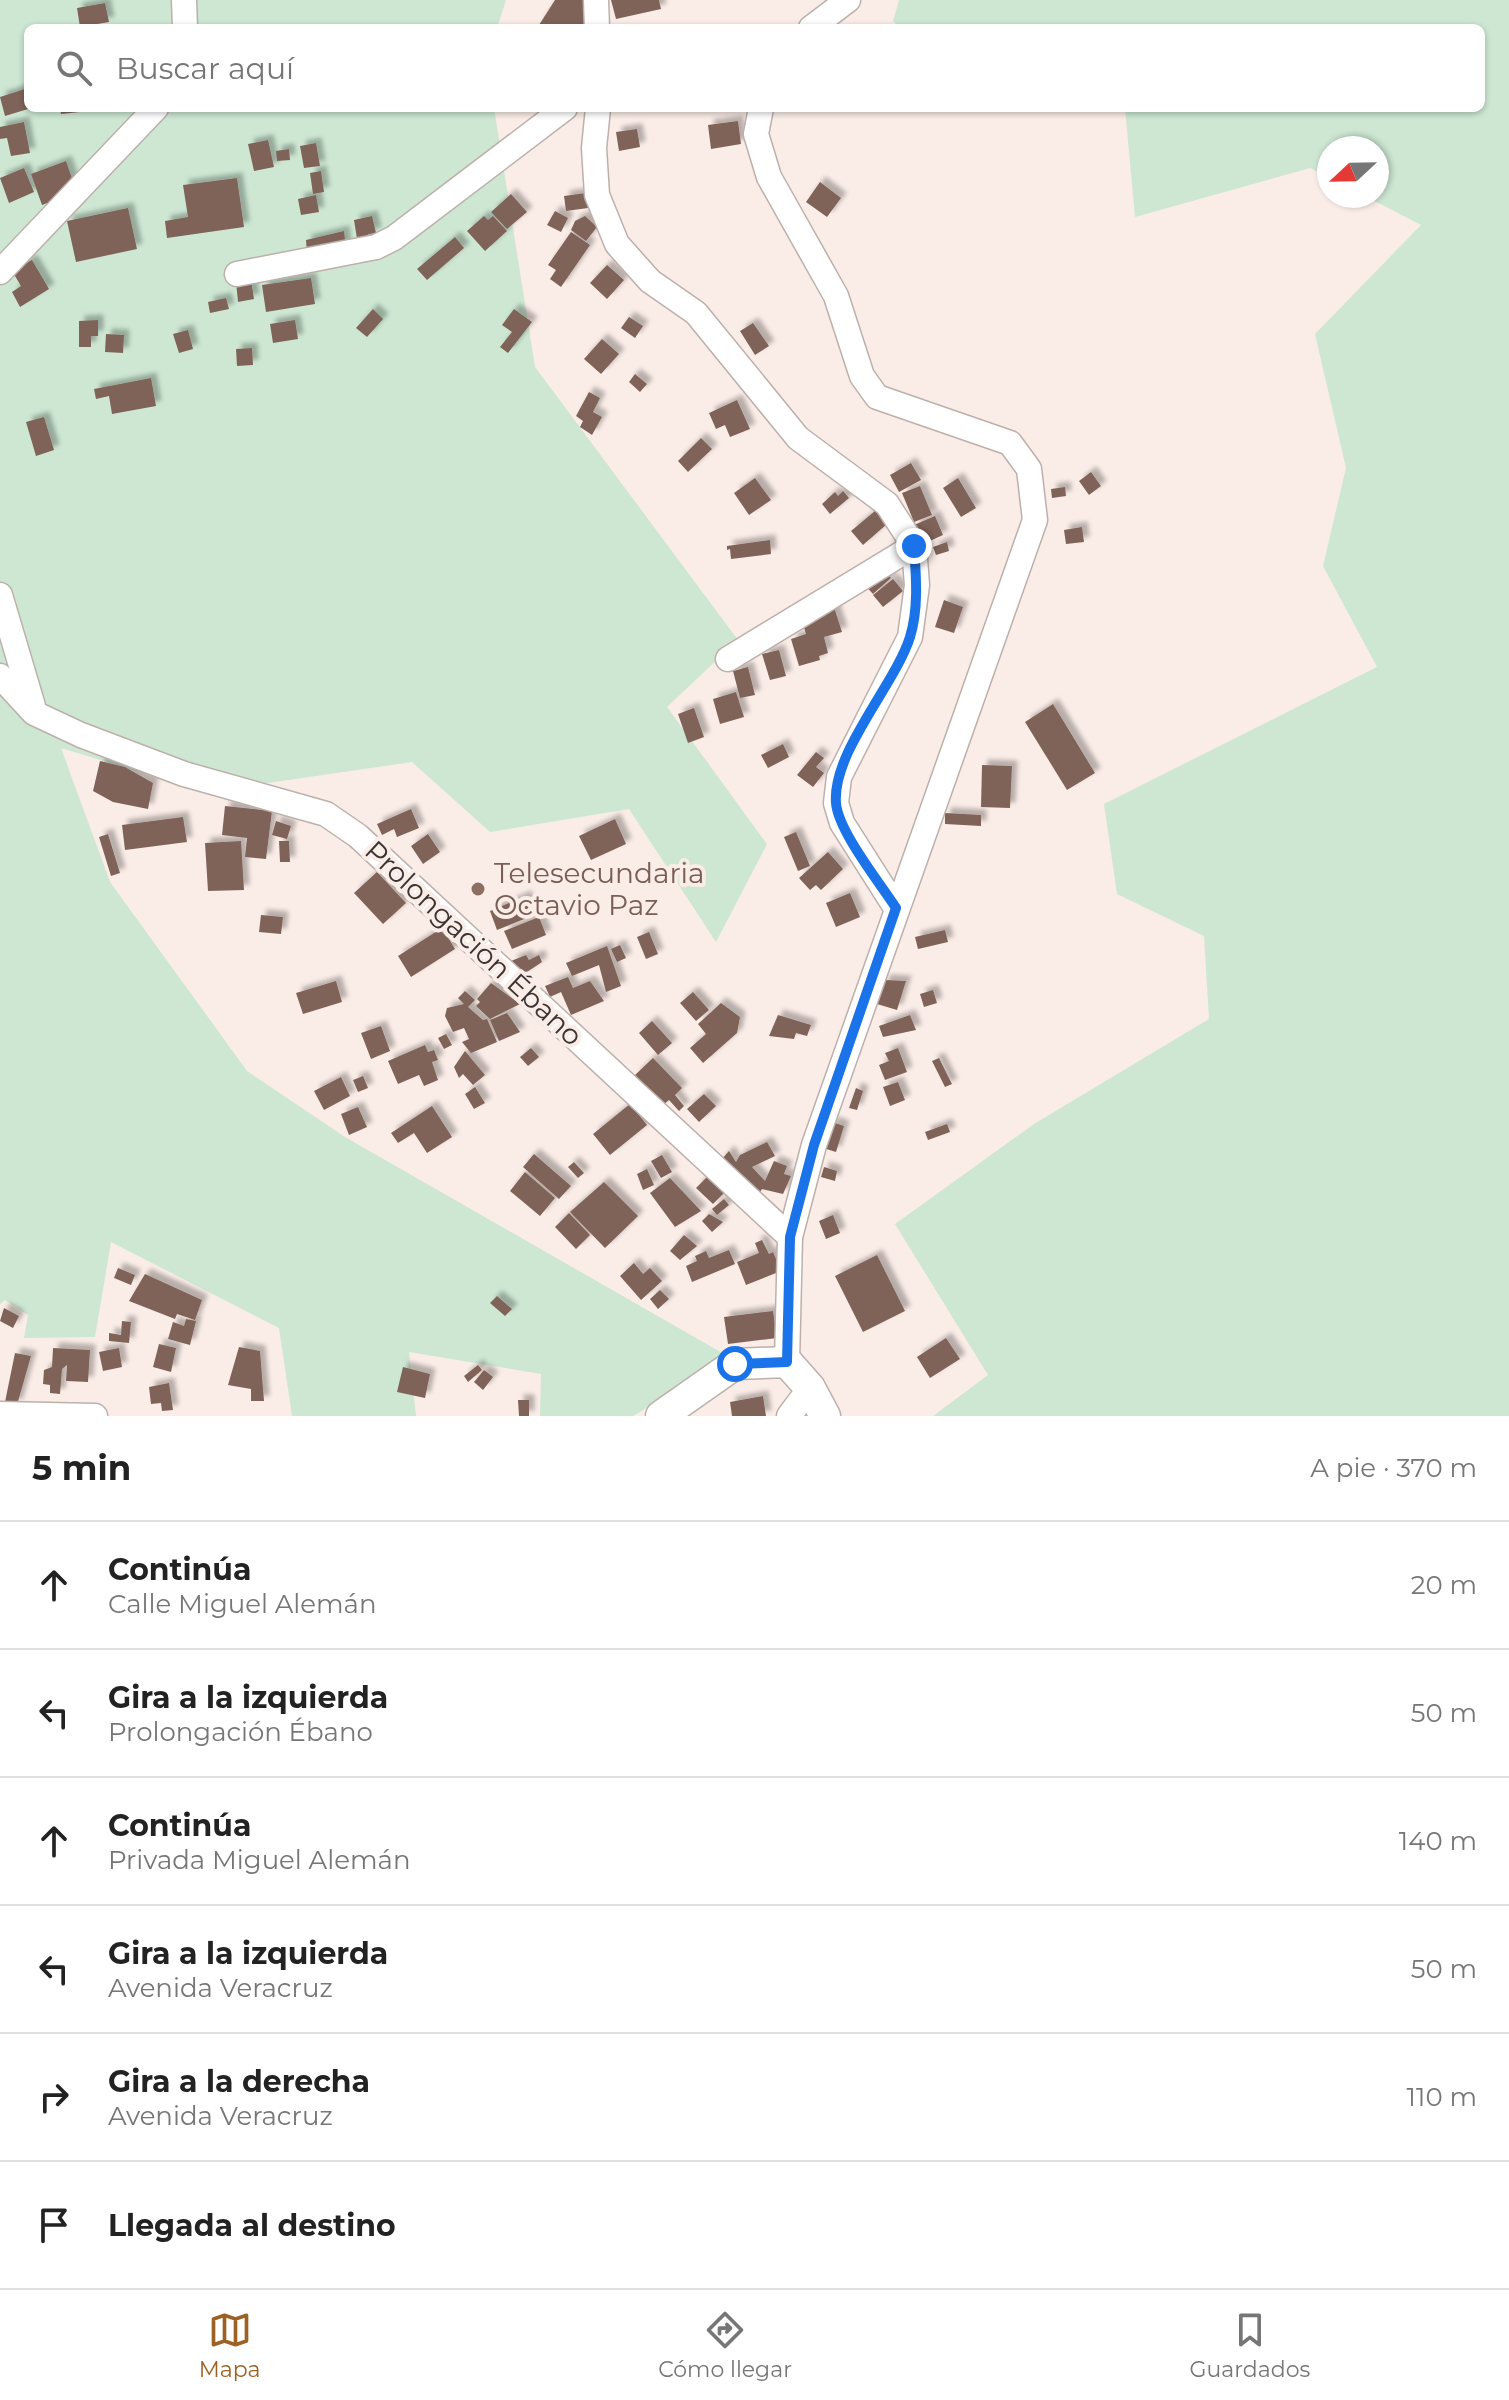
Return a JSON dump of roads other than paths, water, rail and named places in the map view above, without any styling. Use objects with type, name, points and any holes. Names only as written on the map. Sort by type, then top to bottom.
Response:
[{"type":"main road","points":[[661,1416],[735,1364],[787,1362],[810,1388],[825,1416]]},
{"type":"street","points":[[184,0],[185,24]]},
{"type":"street","points":[[596,0],[597,24]]},
{"type":"street","points":[[816,24],[848,0]]},
{"type":"street","points":[[0,272],[152,112]]},
{"type":"street","points":[[237,274],[376,247],[394,238],[560,112]]},
{"type":"street","points":[[598,112],[594,148],[597,195],[617,244],[650,281],[696,313],[798,438],[887,504],[914,546],[917,585],[910,637],[839,777],[836,803],[842,823],[896,908]]},
{"type":"street","points":[[760,112],[756,134],[769,177],[836,296],[862,376],[877,397],[1010,443],[1029,469],[1034,490],[1035,520],[814,1145],[790,1237],[787,1362]]},
{"type":"street","points":[[728,659],[914,546]]},
{"type":"street","points":[[0,595],[34,713]]},
{"type":"street","name":"Prolongación Ébano","points":[[0,676],[34,713],[81,735],[184,774],[326,814],[358,836],[790,1237]]},
{"type":"street","points":[[789,1416],[810,1388]]},
{"type":"street","points":[[0,1414],[95,1416]]},
{"type":"place","name":"Telesecundaria Octavio Paz","points":[[478,889]]}]
